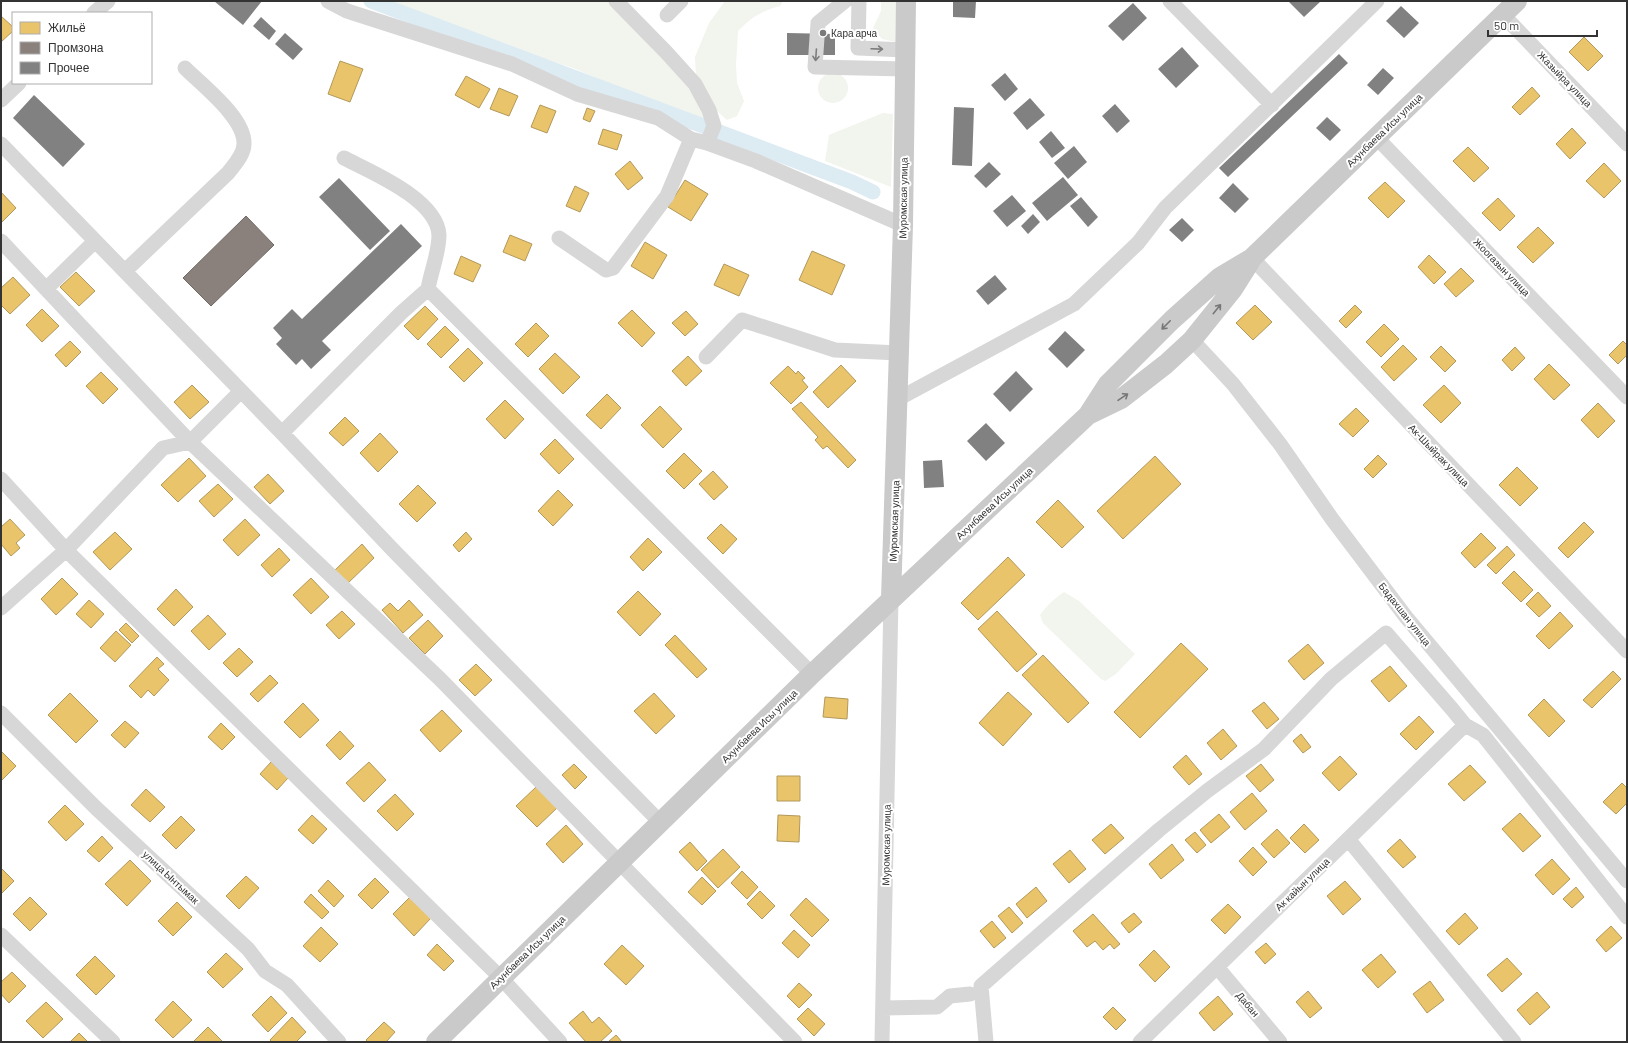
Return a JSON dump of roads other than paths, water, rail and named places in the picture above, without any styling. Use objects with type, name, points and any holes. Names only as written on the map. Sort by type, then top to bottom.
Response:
[{"type":"main road","name":"Муромская улица","points":[[891,599],[903,225],[906,1]]},
{"type":"main road","name":"Ахунбаева Исы улица","points":[[436,1042],[812,674],[1088,415],[1108,384],[1172,320],[1220,277],[1252,258],[1510,8]]},
{"type":"main road","name":"Ахунбаева Исы улица","points":[[1088,415],[1121,399],[1166,364],[1192,340],[1233,289],[1252,258]]},
{"type":"street","points":[[95,12],[108,1]]},
{"type":"street","points":[[328,1],[347,11],[512,64],[577,94],[658,118],[691,139],[711,134],[756,161],[903,225]]},
{"type":"street","points":[[616,1],[696,84],[709,110],[711,134]]},
{"type":"street","points":[[667,15],[681,1]]},
{"type":"street","points":[[845,1],[818,23],[815,67],[906,59]]},
{"type":"street","points":[[859,1],[858,48],[906,59]]},
{"type":"street","points":[[1170,1],[1272,105]]},
{"type":"street","points":[[898,399],[1074,304],[1138,243],[1165,208],[1377,1]]},
{"type":"street","name":"Жазыйра улица","points":[[1510,8],[1627,144]]},
{"type":"street","points":[[125,272],[228,173],[238,160],[245,145],[242,130],[233,116],[185,68]]},
{"type":"street","points":[[1,100],[18,84]]},
{"type":"street","name":"Жоогазын улица","points":[[1376,137],[1627,397]]},
{"type":"street","points":[[559,238],[606,270],[613,268],[667,196],[691,139]]},
{"type":"street","points":[[1,144],[282,433],[393,550],[660,822]]},
{"type":"street","points":[[282,433],[401,313],[428,289],[431,273],[436,259],[439,233],[431,214],[402,188],[344,158]]},
{"type":"street","points":[[46,289],[95,240]]},
{"type":"street","points":[[1,241],[190,442],[440,679],[795,1042]]},
{"type":"street","name":"Ак-Шыйрак улица","points":[[1252,258],[1627,651]]},
{"type":"street","points":[[428,289],[812,674]]},
{"type":"street","points":[[706,357],[742,320],[834,350],[899,353]]},
{"type":"street","name":"Бадахшан улица","points":[[1192,340],[1233,384],[1280,444],[1332,520],[1406,617],[1627,881]]},
{"type":"street","points":[[1,608],[66,550],[163,448],[190,442],[241,391]]},
{"type":"street","points":[[1,479],[66,550],[501,978],[560,1042]]},
{"type":"street","name":"Муромская улица","points":[[882,1042],[891,599]]},
{"type":"street","points":[[883,1008],[937,1007],[950,996],[978,993],[1159,830],[1264,749],[1330,679],[1386,633],[1465,725],[1483,735],[1627,917]]},
{"type":"street","name":"улица Ынтымак","points":[[1,713],[96,808],[248,949],[266,971],[287,985],[339,1042]]},
{"type":"street","name":"Ак кайын улица","points":[[1140,1042],[1465,725]]},
{"type":"street","points":[[1348,839],[1514,1042]]},
{"type":"street","points":[[1,935],[113,1042]]},
{"type":"street","name":"Дабан","points":[[1217,967],[1280,1042]]},
{"type":"street","points":[[978,993],[986,1042]]},
{"type":"waterway","points":[[371,1],[852,182],[873,192]]},
{"type":"place","name":"Кара арча","points":[[823,33]]}]
